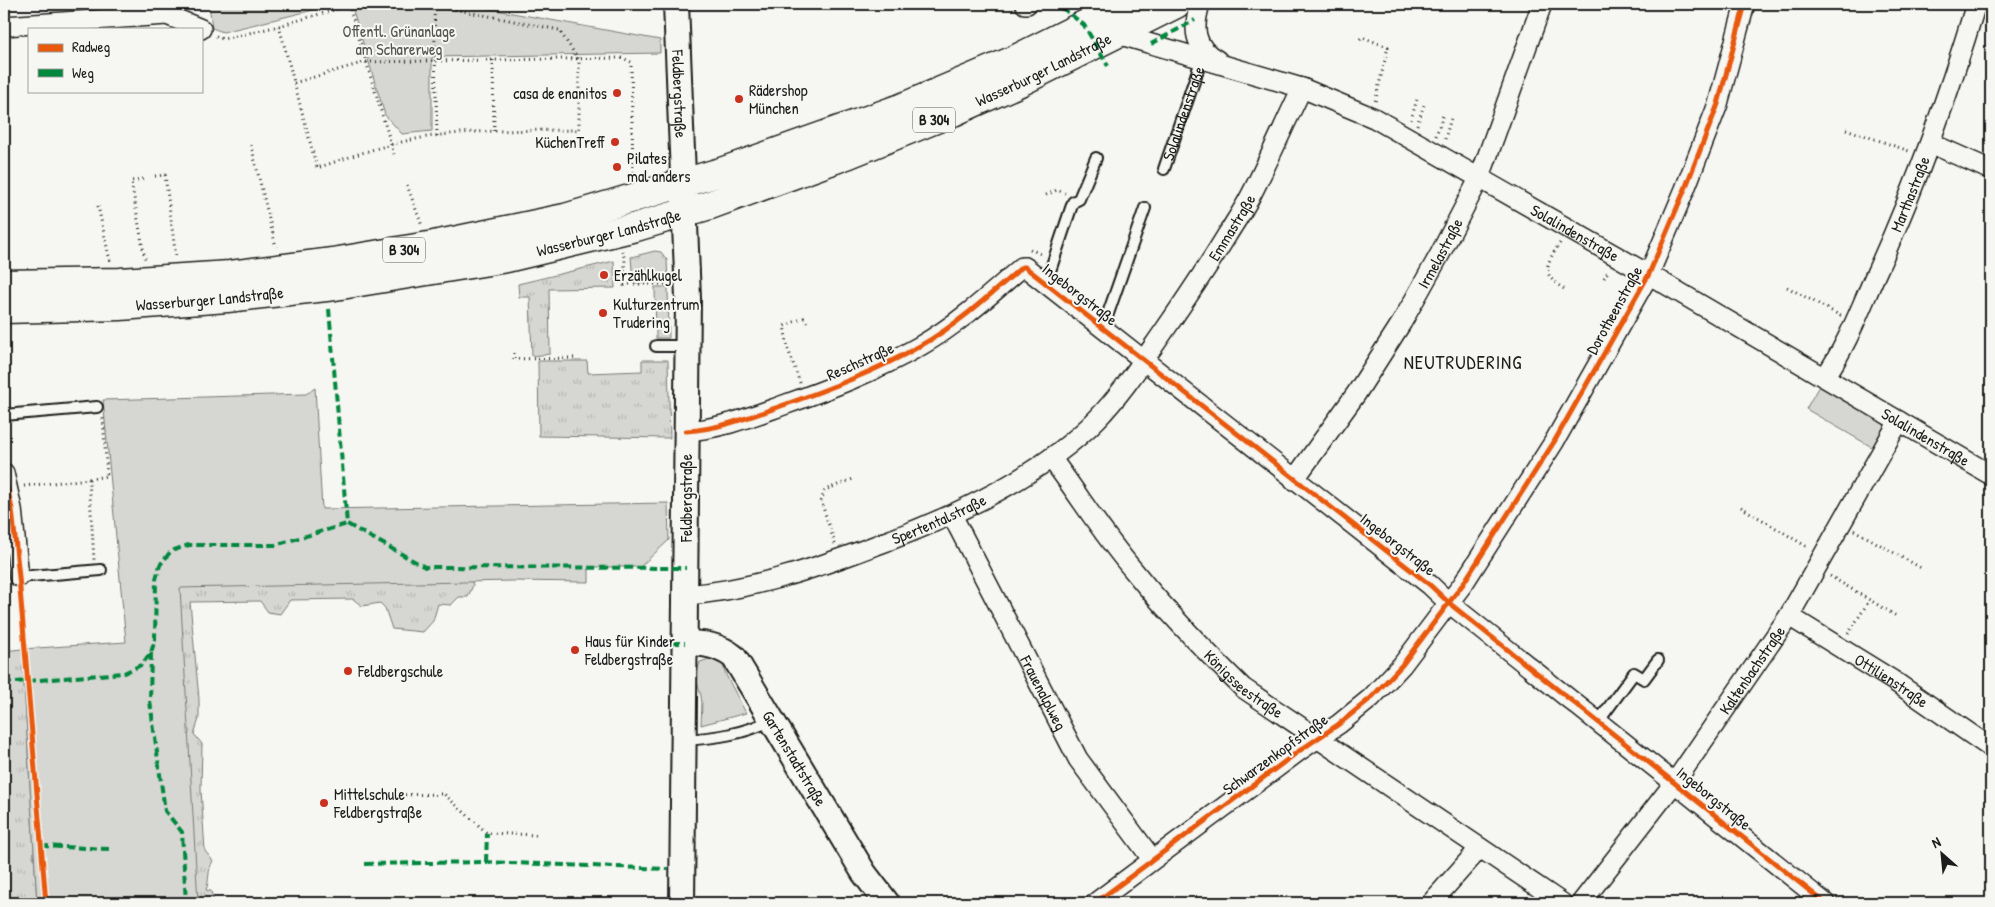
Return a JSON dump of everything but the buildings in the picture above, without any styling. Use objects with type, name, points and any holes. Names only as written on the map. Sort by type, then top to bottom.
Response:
[{"type":"main road","name":"Wasserburger Landstraße","points":[[4,284],[120,282],[223,275],[332,262],[434,246],[565,218],[742,164],[901,108],[1012,61],[1126,4]]},
{"type":"main road","name":"Wasserburger Landstraße","points":[[4,309],[130,306],[335,286],[507,258],[636,227],[684,213],[849,154],[953,112],[1022,81],[1176,4]]},
{"type":"street","name":"Feldbergstraße","points":[[676,4],[688,298],[682,903]]},
{"type":"street","name":"Solalindenstraße","points":[[1200,4],[1196,20],[1196,36],[1199,46],[1210,56],[1224,64]]},
{"type":"street","name":"Irmelastraße","points":[[1294,480],[1356,394],[1402,322],[1480,178],[1542,4]]},
{"type":"street","name":"Dorotheenstraße","points":[[1448,603],[1463,584],[1554,442],[1649,274],[1718,104],[1745,4]]},
{"type":"street","name":"Marthastraße","points":[[1826,377],[1839,357],[1888,249],[1924,148],[1958,64],[1976,4]]},
{"type":"street","points":[[4,26],[167,14],[199,28]]},
{"type":"street","name":"Solalindenstraße","points":[[1117,34],[1302,88],[1374,118],[1649,274],[1991,475]]},
{"type":"street","name":"Emmastraße","points":[[1144,360],[1200,278],[1250,197],[1302,88]]},
{"type":"street","points":[[1924,148],[1991,170]]},
{"type":"street","name":"Ingeborgstraße","points":[[1022,267],[1025,267],[1046,282],[1294,480],[1430,585],[1448,603],[1825,903]]},
{"type":"street","name":"Reschstraße","points":[[686,431],[710,429],[750,417],[839,385],[884,365],[921,346],[954,324],[1022,267]]},
{"type":"street","name":"Spertentalstraße","points":[[686,595],[710,593],[793,574],[900,537],[952,515],[1051,458],[1097,419],[1144,360]]},
{"type":"street","name":"Kaltenbachstraße","points":[[1581,903],[1675,782],[1789,616],[1899,421]]},
{"type":"street","name":"Königsseestraße","points":[[1051,458],[1089,514],[1134,572],[1243,688],[1562,903]]},
{"type":"street","points":[[5,480],[12,509],[19,577]]},
{"type":"street","name":"Frauenalplweg","points":[[952,515],[1078,759],[1152,859]]},
{"type":"street","name":"Schwarzenkopfstraße","points":[[1095,903],[1152,859],[1339,724],[1371,698],[1402,665],[1448,603]]},
{"type":"street","name":"Ottilienstraße","points":[[1789,616],[1894,681],[1991,748]]},
{"type":"street","name":"Gartenstadtstraße","points":[[685,643],[710,644],[727,651],[734,657],[864,873],[887,903]]},
{"type":"street","points":[[1430,903],[1480,848]]},
{"type":"lane","name":"Solalindenstraße","points":[[1164,169],[1202,58]]},
{"type":"lane","name":"Ingeborgstraße","points":[[1046,282],[1073,202],[1079,199],[1096,158]]},
{"type":"lane","name":"Ingeborgstraße","points":[[1103,328],[1145,208]]},
{"type":"lane","points":[[656,346],[687,346]]},
{"type":"lane","points":[[4,415],[97,407]]},
{"type":"lane","points":[[19,577],[98,570]]},
{"type":"lane","points":[[1598,722],[1634,673],[1644,679],[1658,660]]},
{"type":"lane","points":[[684,740],[708,738],[737,732],[758,727],[771,720]]},
{"type":"path","points":[[332,4],[333,10]]},
{"type":"path","points":[[204,30],[223,39],[279,26],[354,4]]},
{"type":"path","points":[[279,26],[317,168],[391,144],[437,136],[494,132],[580,130],[579,60],[559,30],[428,4]]},
{"type":"path","points":[[349,5],[394,154]]},
{"type":"path","points":[[434,5],[437,136]]},
{"type":"path","points":[[1360,39],[1362,37],[1388,47],[1374,104]]},
{"type":"path","points":[[294,83],[365,62],[623,58],[631,62],[633,176]]},
{"type":"path","points":[[493,60],[494,132]]},
{"type":"path","points":[[1409,125],[1417,99]]},
{"type":"path","points":[[1416,128],[1424,102]]},
{"type":"path","points":[[1435,139],[1443,115]]},
{"type":"path","points":[[1443,144],[1451,118]]},
{"type":"path","points":[[1846,129],[1924,148]]},
{"type":"path","points":[[251,145],[276,248]]},
{"type":"path","points":[[155,176],[165,176],[176,258]]},
{"type":"path","points":[[144,178],[130,181],[145,259]]},
{"type":"path","points":[[407,185],[422,226]]},
{"type":"path","points":[[98,206],[110,261]]},
{"type":"path","points":[[1566,290],[1552,282],[1548,272],[1548,260],[1568,229]]},
{"type":"path","points":[[622,250],[624,286],[674,284]]},
{"type":"path","points":[[1787,287],[1854,323]]},
{"type":"path","points":[[803,391],[788,349],[784,326],[804,318],[807,323]]},
{"type":"path","points":[[514,353],[514,359],[574,358],[574,354]]},
{"type":"path","points":[[5,480],[88,479],[107,476],[102,407],[97,407]]},
{"type":"path","points":[[88,479],[98,570]]},
{"type":"path","points":[[839,559],[821,501],[825,490],[853,479]]},
{"type":"path","points":[[1741,508],[1824,556]]},
{"type":"path","points":[[1842,523],[1922,568]]},
{"type":"path","points":[[1835,580],[1898,617]]},
{"type":"path","points":[[1838,648],[1869,601]]},
{"type":"path","points":[[395,796],[444,794],[487,833],[536,835]]},
{"type":"green space","name":"Offentl. Grünanlage am Scharerweg","points":[[209,4],[338,4],[223,32],[212,28]]},
{"type":"green space","name":"Offentl. Grünanlage am Scharerweg","points":[[351,4],[463,4],[660,40],[660,53],[432,57],[432,131],[402,134],[385,115]]},
{"type":"green space","points":[[655,251],[661,252],[667,260],[668,282],[633,283],[631,257]]},
{"type":"green space","points":[[614,261],[615,288],[549,289],[550,354],[532,356],[530,297],[519,297],[518,284]]},
{"type":"green space","points":[[655,287],[668,287],[669,338],[656,338]]},
{"type":"green space","points":[[642,360],[668,360],[670,438],[539,436],[538,361],[587,361],[588,373],[642,371]]},
{"type":"green space","points":[[1820,384],[1891,424],[1877,450],[1806,409]]},
{"type":"green space","points":[[315,388],[322,509],[668,503],[669,540],[640,567],[589,567],[589,582],[512,581],[180,588],[198,903],[37,903],[22,649],[126,642],[103,400],[306,394]]},
{"type":"green space","points":[[166,573],[468,573],[473,585],[468,597],[459,597],[451,605],[438,604],[433,621],[423,632],[392,629],[385,608],[380,603],[362,606],[353,599],[290,600],[280,614],[268,612],[260,601],[190,602],[199,699],[199,719],[194,734],[202,744],[201,790],[205,851],[213,861],[206,890],[211,891],[214,903],[188,903]]},
{"type":"green space","points":[[22,649],[37,903],[4,903],[4,651]]},
{"type":"green space","points":[[709,659],[723,665],[726,675],[746,713],[701,725],[702,703],[697,671],[700,662]]},
{"type":"marked path","points":[[1050,4],[1065,10],[1084,25],[1108,66]]},
{"type":"marked path","points":[[1151,44],[1195,20]]},
{"type":"marked path","points":[[329,309],[347,524],[425,567],[686,568]]},
{"type":"marked path","points":[[4,683],[124,673],[141,665],[151,653],[155,639],[156,579],[160,565],[171,551],[189,545],[275,545],[347,524]]},
{"type":"marked path","points":[[672,643],[685,643]]},
{"type":"marked path","points":[[151,653],[150,701],[165,811],[182,832],[186,903]]},
{"type":"marked path","points":[[486,862],[487,833]]},
{"type":"marked path","points":[[41,846],[109,849]]},
{"type":"marked path","points":[[365,864],[486,862],[668,869]]},
{"type":"cycle path","points":[[1095,903],[1299,751],[1339,724],[1371,698],[1402,665],[1463,584],[1554,442],[1649,274],[1718,104],[1745,4]]},
{"type":"cycle path","points":[[686,431],[710,428],[746,418],[799,400],[886,364],[947,329],[1022,267],[1025,267],[1430,585],[1449,603],[1825,903]]},
{"type":"cycle path","points":[[4,473],[12,509],[19,577],[46,903]]},
{"type":"place","name":"casa de enanitos","points":[[617,93]]},
{"type":"place","name":"Rädershop München","points":[[739,99]]},
{"type":"place","name":"KüchenTreff","points":[[615,142]]},
{"type":"place","name":"Pilates mal anders","points":[[617,167]]},
{"type":"place","name":"Erzählkugel","points":[[604,275]]},
{"type":"place","name":"Kulturzentrum Trudering","points":[[603,313]]},
{"type":"place","name":"Haus für Kinder Feldbergstraße","points":[[575,650]]},
{"type":"place","name":"Feldbergschule","points":[[348,671]]},
{"type":"place","name":"Mittelschule Feldbergstraße","points":[[324,803]]},
{"type":"district","name":"NEUTRUDERING","points":[[1463,362]]}]
